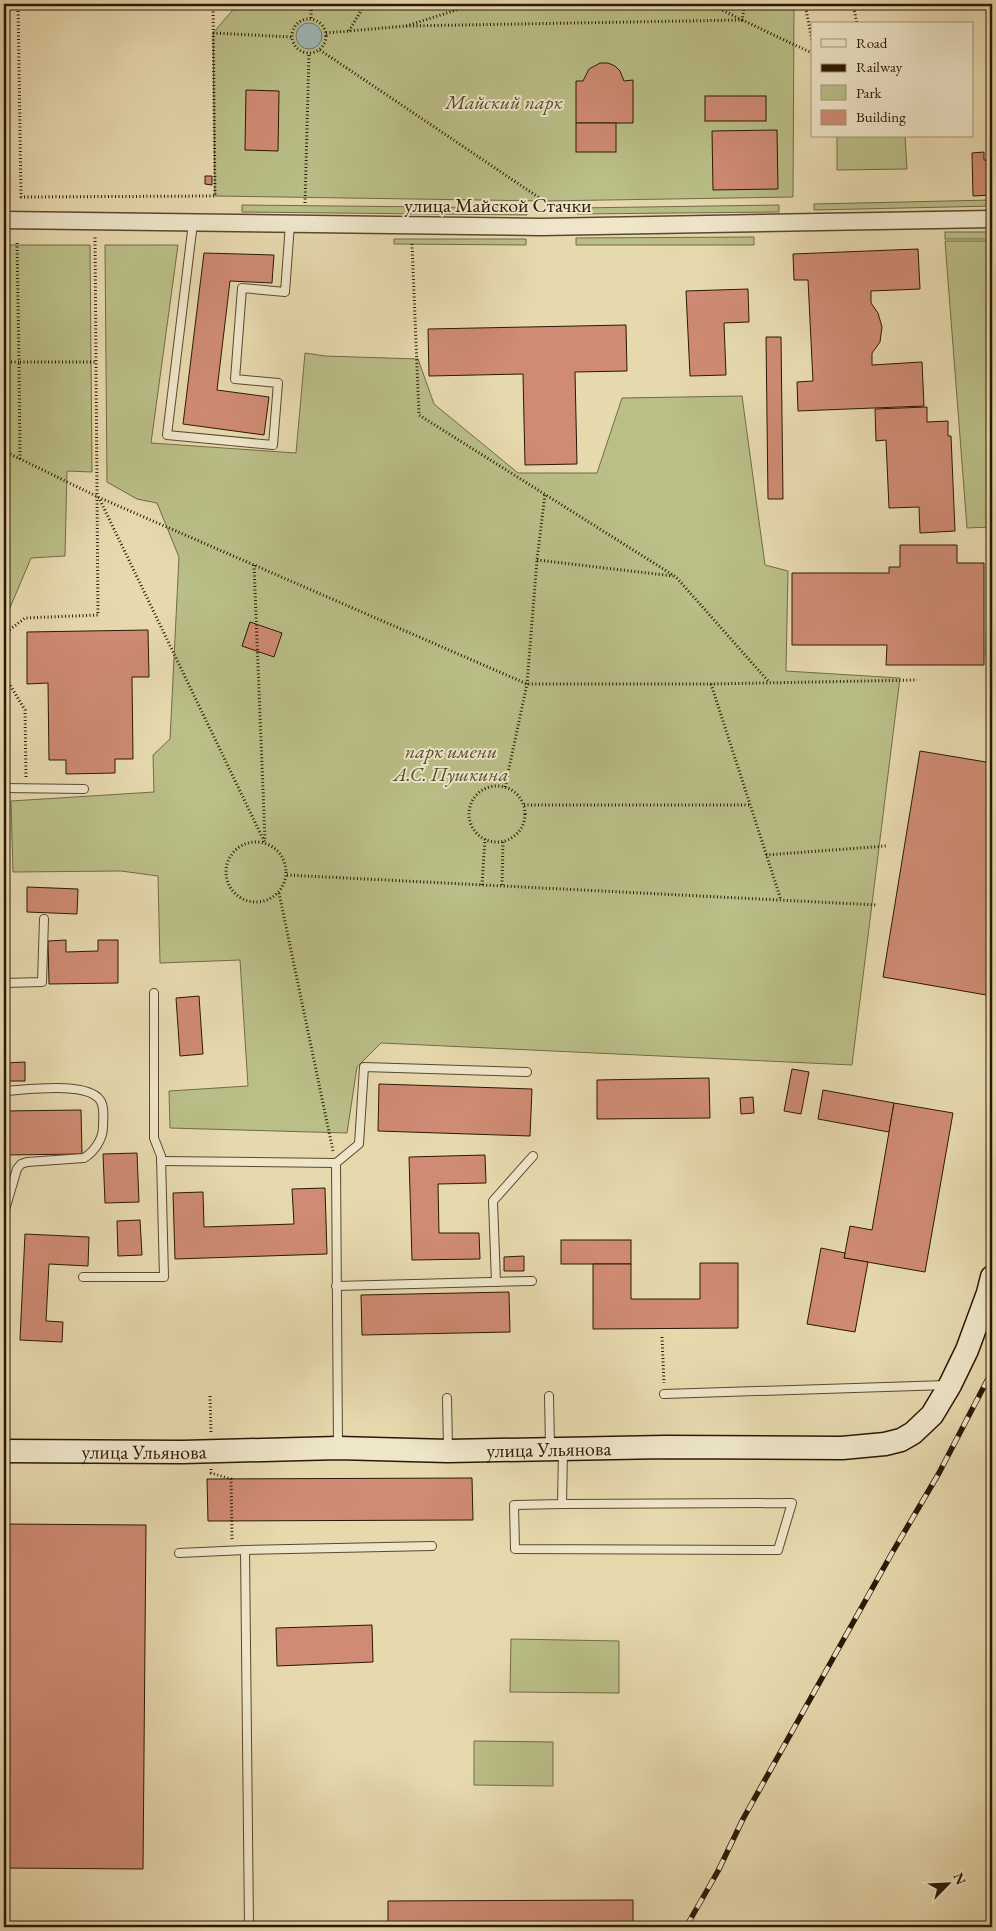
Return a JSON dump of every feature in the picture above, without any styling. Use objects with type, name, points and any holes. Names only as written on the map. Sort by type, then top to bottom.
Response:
[{"type":"main road","name":"улица Ульянова","points":[[4,1451],[212,1451],[338,1448],[448,1451],[842,1448],[884,1444],[901,1440],[913,1433],[932,1415],[950,1385],[967,1350],[992,1277]]},
{"type":"street","name":"улица Майской Стачки","points":[[4,220],[563,227],[992,219]]},
{"type":"lane","points":[[193,222],[167,435],[273,445],[278,383],[235,379],[242,288],[285,292],[290,224]]},
{"type":"lane","points":[[4,788],[84,789]]},
{"type":"lane","points":[[4,982],[42,982],[44,919]]},
{"type":"lane","points":[[83,1277],[164,1277],[161,1156],[154,1138],[154,993]]},
{"type":"lane","points":[[161,1161],[336,1163],[359,1144],[364,1066],[527,1072]]},
{"type":"lane","points":[[4,1091],[78,1088],[95,1095],[103,1105],[102,1137],[90,1155],[84,1158],[21,1164],[17,1169],[4,1213]]},
{"type":"lane","points":[[496,1282],[494,1200],[533,1156]]},
{"type":"lane","points":[[336,1163],[338,1448]]},
{"type":"lane","points":[[336,1286],[532,1281]]},
{"type":"lane","points":[[664,1394],[950,1385]]},
{"type":"lane","points":[[549,1396],[562,1504]]},
{"type":"lane","points":[[447,1398],[448,1451]]},
{"type":"lane","points":[[792,1503],[778,1550],[516,1549],[514,1505],[562,1504],[792,1503]]},
{"type":"lane","points":[[179,1553],[432,1546]]},
{"type":"lane","points":[[245,1550],[249,1927]]},
{"type":"path","points":[[18,4],[20,197],[215,196],[213,4]]},
{"type":"path","points":[[311,4],[311,18]]},
{"type":"path","points":[[349,31],[365,4]]},
{"type":"path","points":[[451,4],[453,11]]},
{"type":"path","points":[[406,26],[476,4]]},
{"type":"path","points":[[710,4],[811,52]]},
{"type":"path","points":[[742,20],[745,4]]},
{"type":"path","points":[[805,4],[811,36]]},
{"type":"path","points":[[852,4],[856,22]]},
{"type":"path","points":[[311,18],[318,20],[323,25],[326,33],[324,44],[320,50],[309,53],[300,51],[295,46],[292,37],[294,27],[298,22],[311,18]]},
{"type":"path","points":[[326,33],[406,26],[742,20]]},
{"type":"path","points":[[213,33],[292,37]]},
{"type":"path","points":[[320,50],[544,201]]},
{"type":"path","points":[[305,203],[309,53]]},
{"type":"path","points":[[26,788],[24,710],[7,680],[4,634],[26,618],[98,615],[95,241]]},
{"type":"path","points":[[17,242],[20,459]]},
{"type":"path","points":[[412,244],[419,415],[676,577],[769,682]]},
{"type":"path","points":[[4,362],[97,362]]},
{"type":"path","points":[[4,451],[98,497],[527,684],[711,684],[917,680]]},
{"type":"path","points":[[505,787],[527,684],[537,560],[545,494]]},
{"type":"path","points":[[98,497],[266,843]]},
{"type":"path","points":[[537,560],[676,577]]},
{"type":"path","points":[[254,565],[266,843]]},
{"type":"path","points":[[711,684],[781,900]]},
{"type":"path","points":[[505,787],[520,797],[524,805],[524,824],[512,838],[494,842],[478,834],[472,826],[470,809],[473,800],[486,788],[505,787]]},
{"type":"path","points":[[524,805],[750,805]]},
{"type":"path","points":[[482,885],[486,839]]},
{"type":"path","points":[[502,886],[504,841]]},
{"type":"path","points":[[255,842],[266,843],[282,855],[287,875],[279,893],[271,899],[252,903],[243,900],[229,886],[226,867],[236,849],[245,844],[255,842]]},
{"type":"path","points":[[766,855],[886,846]]},
{"type":"path","points":[[287,875],[877,905]]},
{"type":"path","points":[[279,893],[336,1163]]},
{"type":"path","points":[[662,1337],[664,1394]]},
{"type":"path","points":[[210,1396],[211,1474],[231,1479],[232,1551]]},
{"type":"green space","name":"Майский парк","points":[[238,4],[794,4],[793,197],[544,201],[215,196],[213,33]]},
{"type":"green space","points":[[837,138],[905,138],[907,169],[837,170]]},
{"type":"green space","points":[[992,200],[992,206],[814,210],[814,204]]},
{"type":"green space","points":[[242,205],[527,208],[527,215],[242,212]]},
{"type":"green space","points":[[779,205],[779,212],[577,214],[576,208]]},
{"type":"green space","points":[[945,232],[992,232],[992,239],[945,239]]},
{"type":"green space","points":[[754,237],[754,245],[576,245],[576,238]]},
{"type":"green space","points":[[394,239],[526,239],[526,245],[394,244]]},
{"type":"green space","points":[[945,241],[992,241],[992,527],[967,528]]},
{"type":"green space","points":[[4,245],[90,245],[92,472],[67,471],[65,556],[31,558],[4,622]]},
{"type":"green space","name":"парк имени А.С. Пушкина","points":[[105,245],[178,245],[151,443],[296,453],[305,353],[325,356],[418,359],[434,404],[518,473],[597,473],[622,398],[742,396],[765,565],[788,571],[786,671],[900,678],[852,1065],[381,1043],[357,1067],[347,1133],[170,1128],[169,1091],[248,1086],[240,960],[160,963],[158,876],[121,871],[13,872],[11,801],[154,792],[153,755],[170,739],[179,557],[157,503],[137,499],[107,482]]},
{"type":"green space","points":[[988,555],[992,555],[992,657],[986,656]]},
{"type":"green space","points":[[511,1639],[619,1641],[619,1693],[510,1692]]},
{"type":"green space","points":[[474,1741],[553,1742],[553,1786],[474,1785]]},
{"type":"water","points":[[309,23],[318,27],[322,36],[318,45],[309,49],[300,45],[296,36],[300,27]]},
{"type":"building","points":[[989,4],[992,4],[992,22]]},
{"type":"building","points":[[600,63],[608,63],[615,66],[620,71],[624,81],[633,80],[633,123],[576,123],[576,81],[583,81],[589,69]]},
{"type":"building","points":[[246,90],[279,91],[278,151],[245,150]]},
{"type":"building","points":[[705,96],[766,96],[766,121],[705,121]]},
{"type":"building","points":[[576,123],[616,123],[616,152],[576,152]]},
{"type":"building","points":[[777,130],[778,189],[713,190],[712,131]]},
{"type":"building","points":[[984,152],[984,160],[992,160],[992,195],[973,196],[972,153]]},
{"type":"building","points":[[205,176],[212,176],[212,185],[205,184]]},
{"type":"building","points":[[918,249],[920,289],[871,291],[871,303],[878,313],[882,327],[880,342],[872,353],[872,365],[922,362],[924,406],[798,411],[797,382],[813,381],[808,280],[794,280],[793,254]]},
{"type":"building","points":[[204,253],[274,255],[272,283],[230,281],[217,390],[269,397],[264,435],[183,424]]},
{"type":"building","points":[[748,289],[749,322],[724,323],[726,375],[690,376],[686,291]]},
{"type":"building","points":[[626,325],[627,371],[575,372],[577,464],[525,465],[523,374],[429,376],[428,329]]},
{"type":"building","points":[[766,337],[781,337],[783,499],[768,499]]},
{"type":"building","points":[[927,407],[927,422],[948,421],[948,436],[951,436],[955,531],[920,533],[919,507],[889,508],[886,440],[876,441],[875,409]]},
{"type":"building","points":[[900,545],[957,545],[957,563],[984,563],[984,665],[886,665],[887,645],[792,645],[792,573],[889,573],[889,567],[900,567]]},
{"type":"building","points":[[250,622],[282,633],[274,657],[242,646]]},
{"type":"building","points":[[148,630],[149,677],[132,677],[133,759],[115,759],[115,773],[66,774],[66,760],[49,760],[48,683],[27,684],[27,632]]},
{"type":"building","points":[[920,751],[992,763],[992,996],[883,977]]},
{"type":"building","points":[[27,887],[78,889],[77,914],[27,912]]},
{"type":"building","points":[[66,940],[66,952],[98,951],[98,940],[118,940],[118,983],[49,984],[48,941]]},
{"type":"building","points":[[199,996],[203,1054],[180,1056],[176,998]]},
{"type":"building","points":[[25,1062],[25,1081],[5,1081],[4,1087],[4,1063]]},
{"type":"building","points":[[792,1069],[809,1072],[801,1114],[784,1111]]},
{"type":"building","points":[[709,1078],[710,1118],[597,1119],[597,1080]]},
{"type":"building","points":[[379,1084],[532,1089],[530,1136],[378,1131]]},
{"type":"building","points":[[823,1090],[894,1103],[889,1132],[818,1119]]},
{"type":"building","points":[[753,1097],[754,1113],[741,1114],[740,1098]]},
{"type":"building","points":[[894,1103],[953,1113],[925,1272],[844,1258],[850,1226],[872,1230]]},
{"type":"building","points":[[81,1110],[82,1154],[4,1155],[4,1111]]},
{"type":"building","points":[[137,1153],[139,1202],[105,1203],[103,1154]]},
{"type":"building","points":[[485,1155],[486,1183],[438,1184],[439,1233],[479,1233],[480,1259],[412,1260],[409,1157]]},
{"type":"building","points":[[325,1188],[327,1254],[175,1259],[173,1193],[203,1192],[204,1227],[294,1224],[292,1189]]},
{"type":"building","points":[[140,1220],[142,1255],[118,1256],[117,1221]]},
{"type":"building","points":[[25,1234],[89,1237],[88,1266],[49,1264],[46,1321],[63,1322],[62,1342],[20,1340]]},
{"type":"building","points":[[561,1240],[631,1240],[631,1264],[561,1264]]},
{"type":"building","points":[[821,1248],[845,1253],[844,1258],[868,1262],[855,1332],[807,1324]]},
{"type":"building","points":[[524,1256],[524,1271],[504,1271],[504,1257]]},
{"type":"building","points":[[700,1263],[738,1263],[738,1328],[593,1329],[593,1264],[631,1264],[631,1299],[700,1299]]},
{"type":"building","points":[[509,1292],[510,1332],[362,1335],[361,1295]]},
{"type":"building","points":[[472,1478],[473,1520],[208,1521],[207,1479]]},
{"type":"building","points":[[4,1524],[146,1525],[143,1869],[4,1868]]},
{"type":"building","points":[[372,1625],[373,1662],[277,1666],[276,1628]]},
{"type":"building","points":[[633,1900],[633,1927],[388,1927],[388,1901]]},
{"type":"railway","points":[[686,1927],[718,1871],[743,1819],[939,1473],[992,1371]]}]
